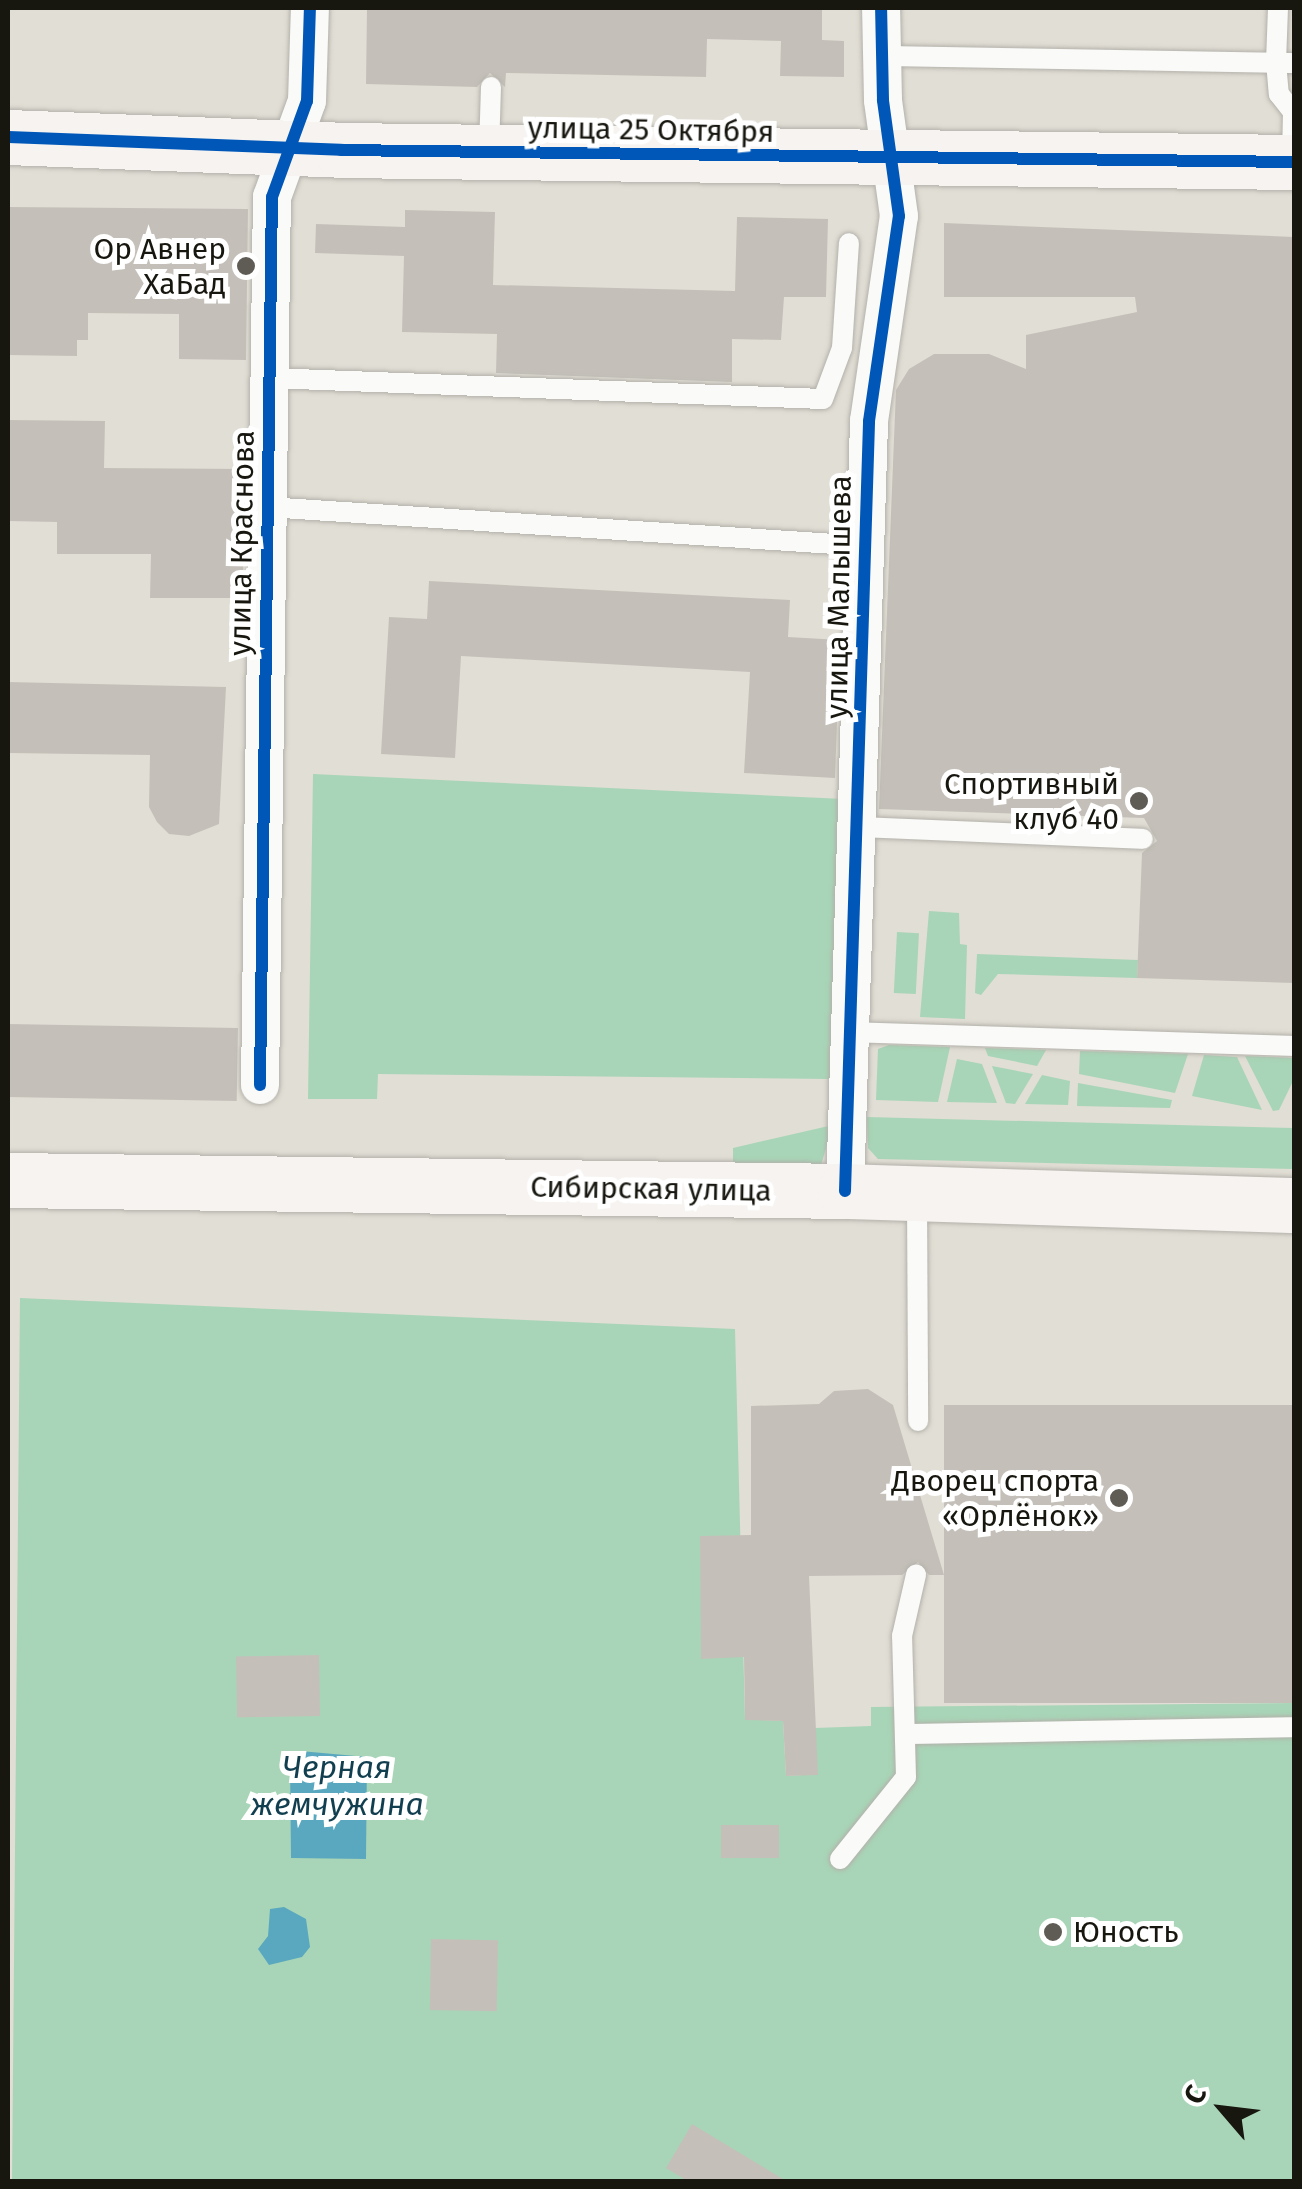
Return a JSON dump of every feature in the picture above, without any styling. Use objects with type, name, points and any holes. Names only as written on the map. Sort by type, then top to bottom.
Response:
[{"type":"street","name":"улица Краснова","points":[[260,1085],[272,197],[307,101],[310,8]]},
{"type":"street","name":"улица Малышева","points":[[845,1192],[869,422],[899,216],[882,56],[881,8]]},
{"type":"street","name":"улица 25 Октября","points":[[8,137],[489,153],[892,159],[1293,137]]},
{"type":"street","name":"Сибирская улица","points":[[8,1180],[845,1192],[1294,1205]]},
{"type":"lane","points":[[1278,8],[1285,63],[1279,94],[1293,137]]},
{"type":"lane","points":[[882,56],[1285,63]]},
{"type":"lane","points":[[489,153],[491,87]]},
{"type":"lane","points":[[269,378],[823,399],[842,348],[849,244]]},
{"type":"lane","points":[[267,507],[834,544]]},
{"type":"lane","points":[[858,827],[1142,839]]},
{"type":"lane","points":[[849,1032],[1294,1046]]},
{"type":"lane","points":[[916,1194],[918,1421]]},
{"type":"lane","points":[[840,1858],[906,1777],[902,1636],[916,1575]]},
{"type":"lane","points":[[906,1734],[1294,1727]]},
{"type":"green space","points":[[313,774],[844,799],[830,1079],[378,1074],[377,1099],[308,1099]]},
{"type":"green space","points":[[929,911],[959,913],[960,944],[967,945],[965,1019],[920,1017]]},
{"type":"green space","points":[[897,932],[919,933],[916,994],[894,993]]},
{"type":"green space","points":[[977,954],[1138,960],[1137,978],[998,974],[981,995],[975,993]]},
{"type":"green space","points":[[889,1045],[950,1047],[938,1102],[876,1100],[878,1049]]},
{"type":"green space","points":[[985,1048],[1046,1050],[1037,1066],[988,1056]]},
{"type":"green space","points":[[1080,1051],[1188,1054],[1175,1093],[1079,1074]]},
{"type":"green space","points":[[1204,1055],[1237,1057],[1262,1110],[1192,1096]]},
{"type":"green space","points":[[1245,1056],[1294,1058],[1294,1079],[1279,1110],[1273,1111]]},
{"type":"green space","points":[[957,1059],[982,1064],[997,1103],[947,1102]]},
{"type":"green space","points":[[992,1066],[1033,1074],[1015,1104],[1006,1103]]},
{"type":"green space","points":[[1042,1075],[1070,1081],[1068,1105],[1025,1104]]},
{"type":"green space","points":[[1078,1083],[1172,1100],[1170,1108],[1077,1106]]},
{"type":"green space","points":[[867,1117],[1294,1128],[1294,1169],[878,1159],[868,1148]]},
{"type":"green space","points":[[833,1125],[821,1165],[733,1165],[733,1148]]},
{"type":"green space","points":[[20,1298],[735,1329],[745,1719],[783,1721],[786,1776],[817,1774],[815,1728],[871,1726],[871,1707],[1294,1703],[1294,2181],[12,2182]]},
{"type":"water","name":"Черная жемчужина","points":[[300,1751],[367,1757],[366,1859],[291,1858],[290,1762]]},
{"type":"water","points":[[284,1907],[306,1919],[310,1947],[302,1957],[269,1965],[258,1949],[268,1936],[270,1909]]},
{"type":"building","points":[[367,8],[822,8],[822,40],[844,41],[844,77],[780,76],[781,41],[707,39],[706,77],[506,73],[505,87],[490,73],[477,87],[366,84]]},
{"type":"building","points":[[8,207],[248,209],[246,360],[179,359],[179,314],[88,313],[88,340],[77,340],[77,356],[8,355]]},
{"type":"building","points":[[405,210],[495,212],[493,285],[735,291],[737,217],[828,219],[826,297],[784,297],[781,340],[732,339],[732,382],[496,373],[497,334],[402,332],[404,256],[315,253],[316,224],[405,227]]},
{"type":"building","points":[[944,223],[1294,237],[1294,983],[1137,978],[1142,853],[1157,841],[1144,818],[879,809],[896,390],[909,369],[934,354],[989,354],[1026,369],[1026,335],[1137,312],[1135,297],[944,297]]},
{"type":"building","points":[[8,420],[105,421],[104,468],[244,469],[243,598],[150,598],[151,554],[57,554],[57,522],[8,521]]},
{"type":"building","points":[[429,581],[790,600],[788,637],[840,640],[835,778],[744,773],[750,672],[461,656],[455,758],[381,754],[389,617],[427,619]]},
{"type":"building","points":[[8,682],[226,687],[219,824],[189,836],[169,834],[157,822],[149,807],[150,755],[8,753]]},
{"type":"building","points":[[8,1024],[238,1028],[237,1101],[8,1097]]},
{"type":"building","points":[[868,1389],[893,1405],[944,1575],[929,1575],[918,1562],[902,1575],[809,1576],[818,1775],[786,1776],[783,1721],[745,1720],[744,1657],[701,1659],[700,1536],[751,1535],[751,1406],[819,1404],[834,1391]]},
{"type":"building","name":"Дворец спорта «Орлёнок»","points":[[944,1405],[1294,1405],[1294,1703],[944,1703]]},
{"type":"building","points":[[319,1655],[320,1716],[237,1717],[236,1656]]},
{"type":"building","points":[[721,1825],[779,1825],[779,1858],[721,1858]]},
{"type":"building","points":[[431,1939],[498,1940],[497,2011],[430,2010]]},
{"type":"building","points":[[692,2124],[788,2182],[689,2182],[666,2168]]},
{"type":"cycle path","points":[[260,1085],[272,197],[307,101],[310,8]]},
{"type":"cycle path","points":[[845,1191],[869,421],[899,216],[883,100],[881,8]]},
{"type":"cycle path","points":[[8,137],[341,150],[1294,162]]},
{"type":"place","name":"Ор Авнер ХаБад","points":[[246,266]]},
{"type":"place","name":"Спортивный клуб 40","points":[[1139,801]]},
{"type":"place","name":"Дворец спорта «Орлёнок»","points":[[1119,1498]]},
{"type":"place","name":"Юность","points":[[1053,1932]]}]
